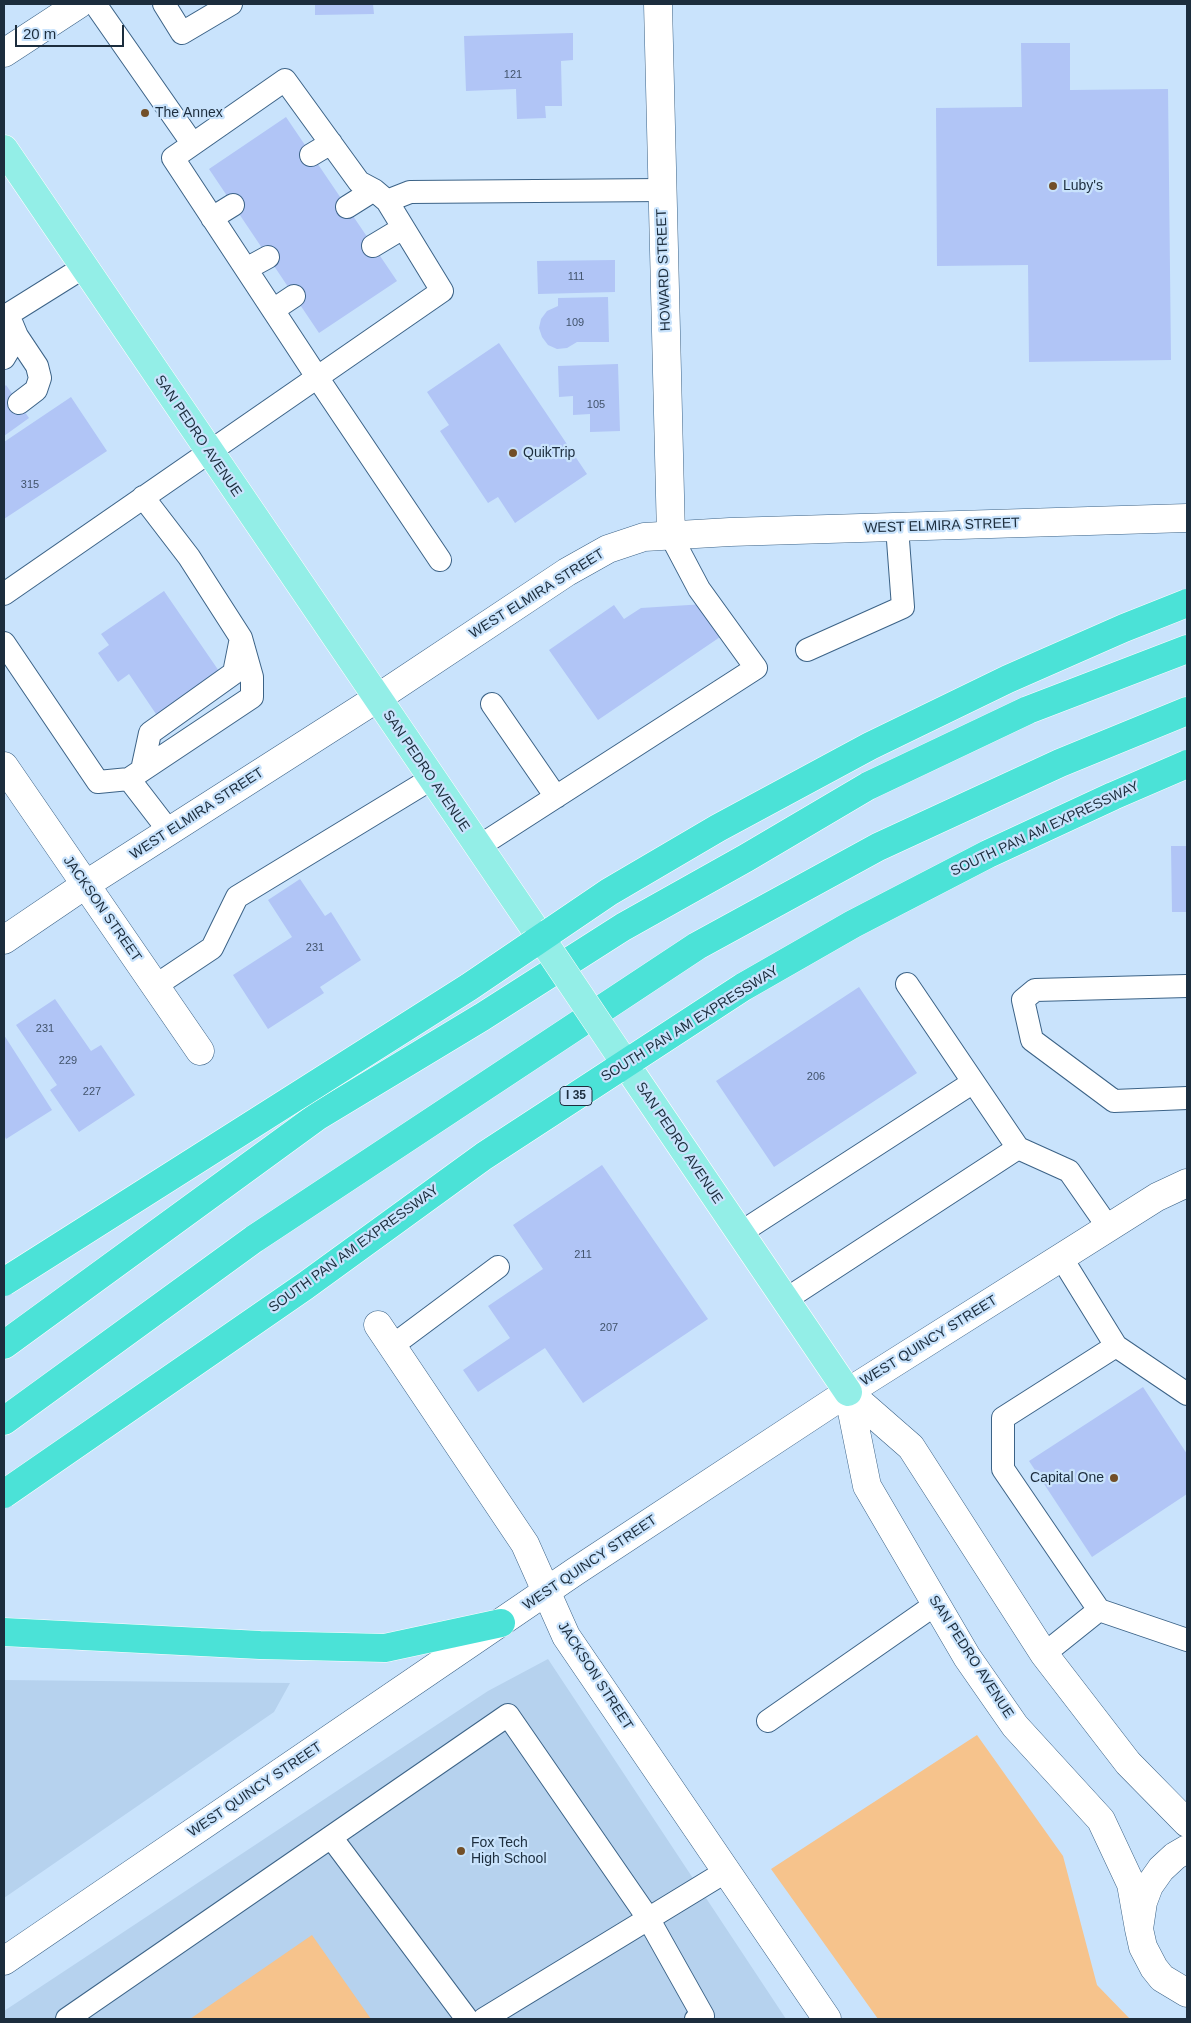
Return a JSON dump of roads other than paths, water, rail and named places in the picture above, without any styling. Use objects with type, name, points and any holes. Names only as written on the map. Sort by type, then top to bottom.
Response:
[{"type":"highway","points":[[4,1282],[461,992],[609,892],[718,828],[870,746],[999,683],[1124,628],[1187,603]]},
{"type":"highway","points":[[4,1345],[318,1116],[482,1017],[623,927],[746,858],[868,786],[1028,710],[1187,649]]},
{"type":"highway","points":[[4,1421],[254,1239],[697,946],[878,847],[1060,764],[1187,711]]},
{"type":"highway","name":"SOUTH PAN AM EXPRESSWAY","points":[[4,1494],[305,1286],[484,1156],[743,987],[853,924],[988,854],[1187,764]]},
{"type":"highway","points":[[4,1632],[250,1644],[385,1648],[501,1623]]},
{"type":"main road","name":"HOWARD STREET","points":[[658,4],[671,536]]},
{"type":"main road","points":[[4,53],[67,7]]},
{"type":"main road","name":"SAN PEDRO AVENUE","points":[[7,161],[84,267],[848,1392],[911,1447],[1044,1654],[1128,1763],[1187,1824]]},
{"type":"main road","name":"WEST ELMIRA STREET","points":[[4,940],[85,884],[376,699],[567,572],[608,549],[644,536],[1187,518]]},
{"type":"main road","name":"JACKSON STREET","points":[[4,766],[200,1051]]},
{"type":"main road","name":"WEST QUINCY STREET","points":[[4,1961],[501,1623],[848,1392],[1108,1227],[1157,1197],[1187,1183]]},
{"type":"main road","name":"JACKSON STREET","points":[[385,1335],[524,1544],[566,1636],[725,1872],[827,2019]]},
{"type":"main road","name":"SAN PEDRO AVENUE","points":[[848,1392],[867,1486],[967,1657],[1015,1726],[1102,1820],[1131,1884],[1143,1947],[1154,1968],[1162,1978],[1187,1993]]},
{"type":"main road","points":[[1139,1928],[1143,1902],[1149,1886],[1161,1869],[1175,1856],[1187,1849]]},
{"type":"lane","points":[[94,4],[192,143]]},
{"type":"lane","points":[[164,4],[182,33],[231,4]]},
{"type":"lane","points":[[4,594],[143,496],[317,377],[442,291],[403,228],[380,196],[359,182],[284,80],[173,158],[317,377],[440,560]]},
{"type":"lane","points":[[311,155],[331,143]]},
{"type":"lane","points":[[346,207],[380,196],[410,192],[662,190]]},
{"type":"lane","points":[[212,218],[233,206]]},
{"type":"lane","points":[[373,246],[403,228]]},
{"type":"lane","points":[[246,269],[268,257]]},
{"type":"lane","points":[[19,403],[36,390],[40,378],[37,366],[17,336],[5,313],[84,267]]},
{"type":"lane","points":[[273,310],[294,296]]},
{"type":"lane","points":[[4,358],[17,336]]},
{"type":"lane","points":[[4,643],[98,782],[136,774],[252,697],[252,677],[240,638],[189,557],[143,496]]},
{"type":"lane","points":[[807,650],[903,607],[898,527]]},
{"type":"lane","points":[[478,847],[756,668],[699,589],[671,536]]},
{"type":"lane","points":[[492,704],[556,797]]},
{"type":"lane","points":[[136,774],[169,831]]},
{"type":"lane","points":[[155,986],[212,948],[237,897],[431,779]]},
{"type":"lane","points":[[906,984],[1018,1148],[1069,1171],[1108,1227]]},
{"type":"lane","points":[[1187,986],[1035,990],[1023,1000],[1032,1040],[1114,1101],[1187,1098]]},
{"type":"lane","points":[[740,1232],[972,1083]]},
{"type":"lane","points":[[785,1300],[1018,1148]]},
{"type":"lane","points":[[1061,1257],[1116,1346],[1187,1394]]},
{"type":"lane","points":[[385,1335],[498,1267]]},
{"type":"lane","points":[[1116,1346],[1003,1418],[1004,1469],[1099,1610],[1187,1640]]},
{"type":"lane","points":[[768,1721],[936,1604]]},
{"type":"lane","points":[[1044,1654],[1099,1610]]},
{"type":"lane","points":[[67,2019],[508,1716],[648,1918],[703,2016],[696,2019]]},
{"type":"lane","points":[[331,1836],[467,2019]]},
{"type":"lane","points":[[484,2019],[725,1872]]},
{"type":"place","name":"The Annex","points":[[145,113]]},
{"type":"place","name":"Luby's","points":[[1053,186]]},
{"type":"place","name":"QuikTrip","points":[[513,453]]},
{"type":"place","name":"Capital One","points":[[1114,1478]]},
{"type":"place","name":"Fox Tech High School","points":[[461,1851]]}]
